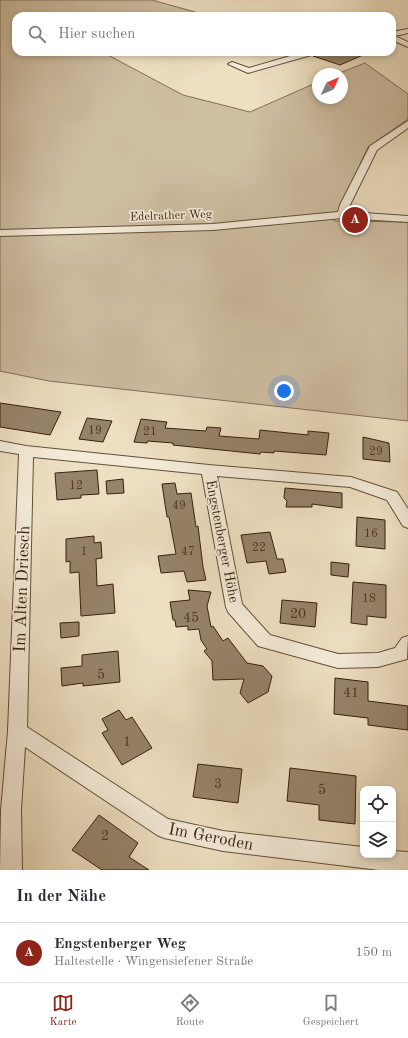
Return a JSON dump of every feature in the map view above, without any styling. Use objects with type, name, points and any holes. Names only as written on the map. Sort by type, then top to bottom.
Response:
[{"type":"street","points":[[396,35],[408,31]]},
{"type":"street","points":[[396,38],[408,45]]},
{"type":"street","points":[[232,64],[248,70],[298,56]]},
{"type":"street","points":[[343,216],[345,205],[373,148],[408,124]]},
{"type":"street","name":"Edelrather Weg","points":[[0,233],[213,227],[343,216],[408,219]]},
{"type":"street","name":"Engstenberger Höhe","points":[[0,446],[26,451],[209,470],[351,482],[392,496],[408,522]]},
{"type":"street","name":"Im Alten Driesch","points":[[11,870],[11,810],[16,731],[26,451]]},
{"type":"street","name":"Engstenberger Höhe","points":[[209,470],[234,607],[264,641],[338,661],[378,660],[401,654],[408,643]]},
{"type":"street","name":"Im Geroden","points":[[16,731],[164,828],[223,841],[408,863]]},
{"type":"shaded area","points":[[0,0],[152,0],[195,12],[12,12],[12,56],[110,56],[183,95],[250,112],[312,85],[312,104],[348,104],[348,70],[365,63],[408,94],[408,119],[368,147],[334,221],[408,222],[408,421],[49,381],[0,371]]},
{"type":"building","points":[[313,56],[361,56],[340,65]]},
{"type":"building","points":[[0,403],[61,412],[50,435],[0,427]]},
{"type":"building","points":[[87,418],[112,421],[103,442],[79,439]]},
{"type":"building","points":[[141,419],[167,422],[165,428],[206,431],[207,427],[221,428],[219,436],[259,439],[260,430],[308,435],[308,431],[329,433],[326,455],[274,451],[274,453],[261,452],[260,454],[173,445],[173,443],[148,441],[147,443],[134,442]]},
{"type":"building","points":[[363,437],[389,443],[390,462],[363,459]]},
{"type":"building","points":[[97,470],[99,494],[81,495],[81,498],[57,500],[55,473]]},
{"type":"building","points":[[123,479],[124,493],[107,494],[106,481]]},
{"type":"building","points":[[175,483],[177,494],[191,493],[196,527],[198,526],[206,580],[187,582],[184,571],[161,573],[158,556],[176,554],[169,517],[167,517],[162,484]]},
{"type":"building","points":[[285,488],[342,493],[342,508],[312,504],[312,507],[286,507],[287,501],[284,498]]},
{"type":"building","points":[[357,517],[385,520],[385,549],[356,546]]},
{"type":"building","points":[[270,532],[277,559],[283,559],[286,572],[269,574],[266,561],[247,563],[241,535]]},
{"type":"building","points":[[94,536],[94,543],[101,542],[102,558],[96,559],[97,586],[113,584],[115,613],[81,616],[79,572],[70,573],[70,561],[66,562],[66,539]]},
{"type":"building","points":[[331,562],[349,564],[348,577],[331,575]]},
{"type":"building","points":[[353,582],[386,585],[386,618],[367,616],[367,625],[351,623]]},
{"type":"building","points":[[188,590],[211,592],[207,606],[211,627],[213,626],[223,641],[228,638],[247,663],[263,666],[272,676],[268,692],[248,703],[240,693],[244,679],[213,680],[212,661],[204,651],[207,649],[201,640],[199,629],[188,630],[188,626],[176,627],[175,620],[173,620],[170,602],[190,600]]},
{"type":"building","points":[[282,600],[317,603],[315,627],[280,623]]},
{"type":"building","points":[[79,622],[79,636],[61,638],[60,623]]},
{"type":"building","points":[[118,651],[120,682],[83,686],[83,683],[62,686],[61,668],[82,666],[82,655]]},
{"type":"building","points":[[335,678],[368,682],[368,701],[408,706],[408,730],[368,725],[368,718],[334,714]]},
{"type":"building","points":[[119,710],[126,720],[132,717],[152,748],[122,765],[102,733],[108,730],[102,719]]},
{"type":"building","points":[[198,764],[242,769],[238,803],[193,797]]},
{"type":"building","points":[[290,768],[356,776],[355,824],[319,820],[319,805],[287,801]]},
{"type":"building","points":[[99,815],[138,843],[129,857],[149,870],[102,870],[72,850]]},
{"type":"place","name":"Engstenberger Weg","points":[[355,220]]}]
